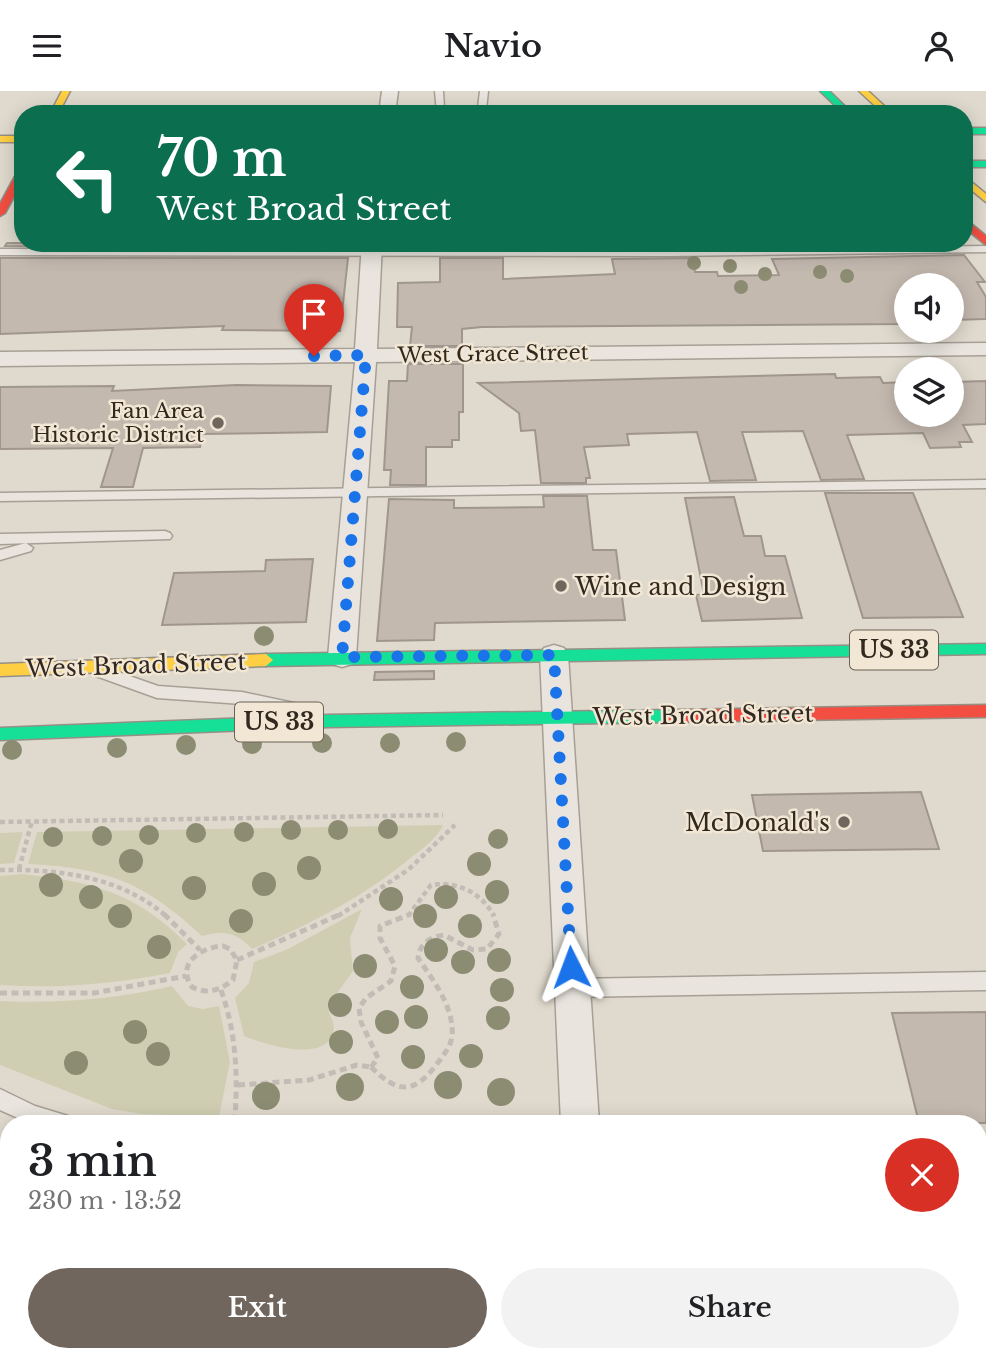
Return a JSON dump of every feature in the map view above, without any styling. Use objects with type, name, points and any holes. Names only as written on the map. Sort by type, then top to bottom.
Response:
[{"type":"main road","points":[[824,91],[839,105]]},
{"type":"main road","points":[[863,91],[879,105]]},
{"type":"main road","points":[[973,187],[986,199]]},
{"type":"main road","points":[[0,213],[14,188]]},
{"type":"main road","points":[[973,229],[986,241]]},
{"type":"main road","name":"West Broad Street","points":[[0,670],[342,657],[986,649]]},
{"type":"main road","name":"West Broad Street","points":[[0,734],[351,721],[986,711]]},
{"type":"street","points":[[342,657],[372,252]]},
{"type":"street","name":"West Grace Street","points":[[0,359],[986,349]]},
{"type":"street","points":[[554,655],[580,1115]]},
{"type":"lane","points":[[631,252],[759,252]]},
{"type":"lane","points":[[0,497],[986,484]]},
{"type":"lane","points":[[0,539],[163,541],[0,548]]},
{"type":"lane","points":[[0,555],[26,548]]},
{"type":"lane","points":[[88,668],[157,692],[242,698],[351,721]]},
{"type":"lane","points":[[572,988],[986,981]]},
{"type":"lane","points":[[0,1099],[33,1115]]},
{"type":"path","points":[[0,822],[443,815]]},
{"type":"path","points":[[19,869],[32,821]]},
{"type":"path","points":[[237,960],[322,925],[362,901],[430,850],[455,825]]},
{"type":"path","points":[[0,870],[65,871],[122,887],[146,900],[170,918],[200,950]]},
{"type":"path","points":[[238,1085],[309,1080],[344,1067],[371,1067],[388,1084],[408,1088],[426,1079],[447,1051],[452,1035],[448,1011],[436,983],[421,966],[418,953],[424,942],[436,936],[451,937],[474,951],[487,948],[499,934],[497,918],[471,891],[446,882],[431,885],[410,915],[380,926],[380,938],[395,966],[391,981],[364,999],[360,1006],[359,1020],[377,1048],[378,1058],[371,1067]]},
{"type":"path","points":[[223,946],[230,949],[237,960],[233,980],[221,990],[198,991],[186,976],[188,961],[200,950],[223,946]]},
{"type":"path","points":[[0,993],[77,993],[165,982],[186,976]]},
{"type":"path","points":[[221,990],[230,1012],[237,1048],[235,1115]]},
{"type":"shaded area","points":[[443,825],[426,846],[356,897],[295,930],[252,949],[241,939],[229,934],[202,936],[161,903],[123,881],[80,869],[28,864],[37,832]]},
{"type":"shaded area","points":[[23,832],[14,863],[0,864],[0,833]]},
{"type":"shaded area","points":[[22,874],[91,886],[131,901],[187,944],[178,952],[170,973],[85,985],[0,985],[0,876]]},
{"type":"shaded area","points":[[362,909],[350,938],[353,971],[328,1006],[334,1028],[330,1040],[321,1046],[295,1049],[244,1036],[235,998],[249,983],[254,962],[288,949]]},
{"type":"shaded area","points":[[172,986],[188,1006],[203,1009],[219,1006],[230,1062],[219,1115],[142,1114],[112,1109],[0,1065],[0,1001],[43,1002],[129,994]]},
{"type":"building","points":[[964,255],[985,282],[977,282],[986,297],[986,319],[964,320],[964,273],[894,273],[894,324],[482,327],[462,329],[462,346],[410,346],[412,327],[397,327],[398,283],[440,282],[440,258],[503,258],[503,279],[615,274],[612,259],[692,258],[695,272],[717,272],[718,276],[779,275],[772,259]]},
{"type":"building","points":[[0,258],[348,258],[340,331],[222,330],[224,326],[0,334]]},
{"type":"building","points":[[408,364],[463,364],[463,412],[459,412],[459,440],[452,440],[452,447],[426,447],[426,485],[390,485],[391,470],[384,470],[389,381],[407,381]]},
{"type":"building","points":[[835,374],[836,378],[880,377],[883,383],[894,383],[894,427],[964,427],[972,442],[959,442],[961,447],[930,448],[923,433],[847,435],[864,479],[821,480],[803,431],[742,432],[756,480],[710,481],[697,432],[627,434],[629,445],[584,447],[590,478],[586,478],[586,483],[541,483],[535,430],[521,431],[519,413],[478,383]]},
{"type":"building","points":[[986,381],[986,424],[964,425],[964,382]]},
{"type":"building","points":[[236,385],[331,386],[327,432],[202,434],[200,447],[143,448],[133,487],[101,487],[113,448],[0,449],[0,387],[114,386],[112,391]]},
{"type":"building","points":[[825,493],[913,493],[963,617],[863,618]]},
{"type":"building","points":[[543,496],[587,496],[593,550],[616,550],[625,620],[435,623],[434,640],[377,641],[389,499],[454,500],[454,508],[544,507]]},
{"type":"building","points":[[734,497],[744,536],[761,536],[765,556],[785,556],[802,618],[702,621],[696,595],[704,594],[685,498]]},
{"type":"building","points":[[313,559],[306,622],[162,625],[174,573],[265,571],[266,560]]},
{"type":"building","points":[[434,671],[434,679],[374,680],[375,672]]},
{"type":"building","name":"McDonald's","points":[[921,792],[939,849],[763,851],[752,795]]},
{"type":"building","points":[[986,1012],[986,1115],[917,1115],[892,1013]]},
{"type":"traffic: fast","points":[[824,91],[839,105]]},
{"type":"traffic: fast","points":[[973,131],[986,131]]},
{"type":"traffic: fast","points":[[973,164],[986,164]]},
{"type":"traffic: fast","points":[[266,660],[986,649]]},
{"type":"traffic: fast","points":[[0,734],[328,721],[673,716]]},
{"type":"traffic: slow","points":[[59,105],[66,91]]},
{"type":"traffic: slow","points":[[863,91],[879,105]]},
{"type":"traffic: slow","points":[[0,139],[14,139]]},
{"type":"traffic: slow","points":[[973,187],[986,199]]},
{"type":"traffic: slow","points":[[0,670],[266,660]]},
{"type":"traffic: jam","points":[[0,213],[14,187]]},
{"type":"traffic: jam","points":[[973,230],[986,242]]},
{"type":"traffic: jam","points":[[673,716],[986,711]]},
{"type":"place","name":"Fan Area Historic District","points":[[218,423]]},
{"type":"place","name":"Wine and Design","points":[[561,586]]},
{"type":"place","name":"McDonald's","points":[[844,822]]},
{"type":"route","points":[[314,356],[366,355],[342,657],[554,655],[571,967]]}]
